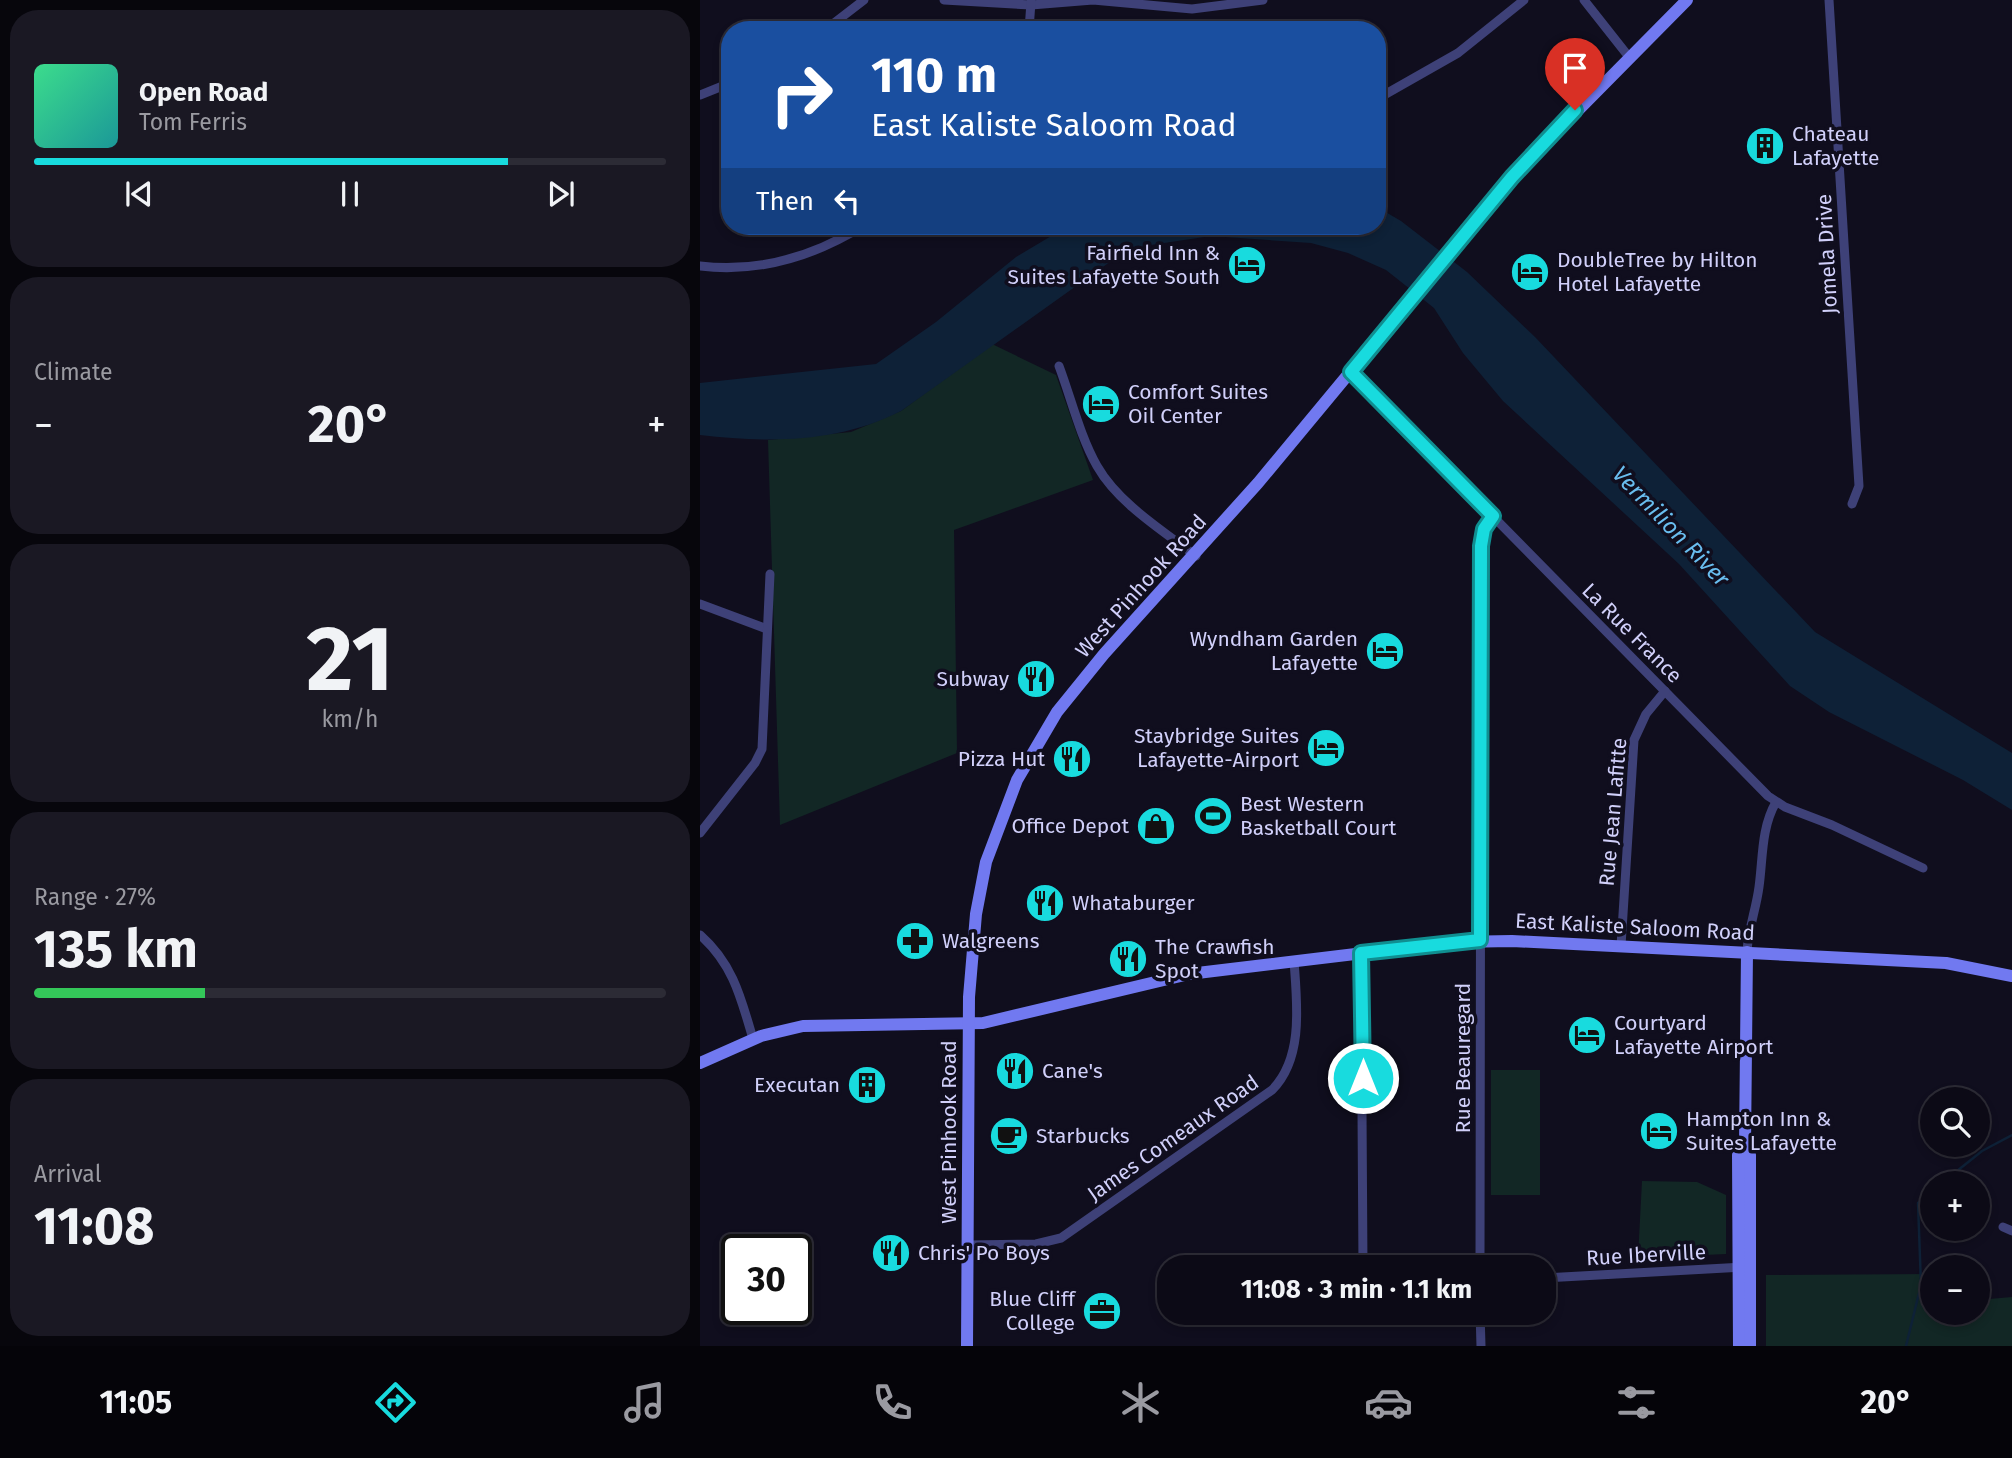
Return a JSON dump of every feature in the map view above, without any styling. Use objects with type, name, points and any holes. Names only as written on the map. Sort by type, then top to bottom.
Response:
[{"type":"main road","name":"West Pinhook Road","points":[[967,1346],[972,942],[979,894],[995,834],[1022,769],[1050,721],[1079,684],[1196,556],[1512,177],[1687,0]]},
{"type":"main road","name":"East Kaliste Saloom Road","points":[[700,1063],[780,1030],[818,1024],[969,1024],[1017,1017],[1189,974],[1480,940],[1946,963],[2012,976]]},
{"type":"main road","points":[[1747,952],[1745,1145],[1738,1155],[1750,1346]]},
{"type":"main road","points":[[1739,1346],[1744,1267]]},
{"type":"street","points":[[837,21],[864,0]]},
{"type":"street","points":[[944,0],[1031,3],[1093,0],[1192,9],[1263,0]]},
{"type":"street","points":[[1386,94],[1458,53],[1524,0]]},
{"type":"street","points":[[1584,0],[1629,57]]},
{"type":"street","name":"Jomela Drive","points":[[1829,0],[1859,486],[1852,504]]},
{"type":"street","points":[[1030,21],[1031,3]]},
{"type":"street","points":[[700,94],[721,86]]},
{"type":"street","points":[[700,266],[761,265],[792,258],[846,235]]},
{"type":"street","points":[[1059,366],[1093,456],[1104,477],[1129,502],[1196,556]]},
{"type":"street","name":"La Rue France","points":[[1351,372],[1776,802],[1923,868]]},
{"type":"street","name":"Rue Beauregard","points":[[1480,1255],[1481,546],[1484,529],[1493,516]]},
{"type":"street","points":[[700,833],[755,763],[762,749],[770,574]]},
{"type":"street","points":[[700,617],[704,606],[768,629]]},
{"type":"street","name":"Rue Jean Lafitte","points":[[1620,946],[1634,740],[1646,714],[1665,691]]},
{"type":"street","points":[[1747,952],[1749,926],[1759,888],[1764,840],[1776,802]]},
{"type":"street","points":[[700,935],[721,956],[732,972],[753,1039]]},
{"type":"street","points":[[1361,953],[1363,1255]]},
{"type":"street","name":"James Comeaux Road","points":[[968,1245],[1037,1244],[1061,1238],[1272,1090],[1288,1069],[1293,1052],[1294,961]]},
{"type":"street","name":"Rue Iberville","points":[[1556,1277],[1744,1267]]},
{"type":"street","points":[[1480,1325],[1481,1346]]},
{"type":"green space","points":[[992,344],[1056,375],[1093,480],[954,530],[957,753],[780,825],[768,440],[851,432],[901,411]]},
{"type":"green space","name":"Best Western Basketball Court","points":[[1206,804],[1220,804],[1220,829],[1206,829]]},
{"type":"green space","points":[[1491,1070],[1540,1070],[1540,1195],[1491,1195]]},
{"type":"green space","points":[[1642,1181],[1697,1182],[1726,1195],[1726,1254],[1638,1258]]},
{"type":"green space","points":[[1920,1274],[1920,1325],[1990,1325],[1990,1299],[2012,1297],[2012,1346],[1766,1346],[1766,1275]]},
{"type":"water","name":"Vermilion River","points":[[1386,212],[1467,272],[1535,337],[1815,632],[2012,753],[2012,810],[1963,780],[1829,712],[1790,686],[1679,564],[1503,401],[1463,353],[1434,308],[1386,270],[1348,253],[1311,243],[1211,236],[1144,246],[1107,264],[901,411],[877,422],[828,435],[803,438],[751,439],[700,435],[700,383],[876,364],[936,322],[1016,257],[1053,235],[1386,235]]},
{"type":"waterway","points":[[1957,1171],[1982,1151],[2012,1135]]},
{"type":"waterway","points":[[1906,1346],[1921,1285],[1920,1201]]},
{"type":"place","name":"Chateau Lafayette","points":[[1765,146]]},
{"type":"place","name":"Fairfield Inn & Suites Lafayette South","points":[[1247,265]]},
{"type":"place","name":"DoubleTree by Hilton Hotel Lafayette","points":[[1530,272]]},
{"type":"place","name":"Comfort Suites Oil Center","points":[[1101,404]]},
{"type":"place","name":"Wyndham Garden Lafayette","points":[[1385,651]]},
{"type":"place","name":"Subway","points":[[1036,679]]},
{"type":"place","name":"Staybridge Suites Lafayette-Airport","points":[[1326,748]]},
{"type":"place","name":"Pizza Hut","points":[[1072,759]]},
{"type":"place","name":"Best Western Basketball Court","points":[[1213,816]]},
{"type":"place","name":"Office Depot","points":[[1156,826]]},
{"type":"place","name":"Whataburger","points":[[1045,903]]},
{"type":"place","name":"Walgreens","points":[[915,941]]},
{"type":"place","name":"The Crawfish Spot","points":[[1128,959]]},
{"type":"place","name":"Courtyard Lafayette Airport","points":[[1587,1035]]},
{"type":"place","name":"Cane's","points":[[1015,1071]]},
{"type":"place","name":"Executan","points":[[867,1085]]},
{"type":"place","name":"Hampton Inn & Suites Lafayette","points":[[1659,1131]]},
{"type":"place","name":"Starbucks","points":[[1009,1136]]},
{"type":"place","name":"Chris' Po Boys","points":[[891,1253]]},
{"type":"place","name":"Blue Cliff College","points":[[1102,1311]]},
{"type":"route","points":[[1363,1078],[1361,953],[1480,940],[1481,546],[1484,529],[1493,516],[1351,372],[1512,177],[1575,110]]}]
